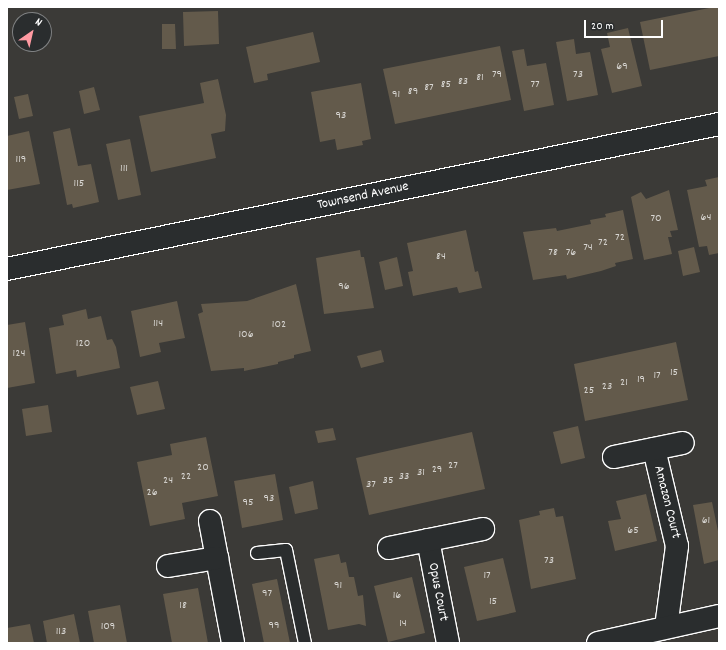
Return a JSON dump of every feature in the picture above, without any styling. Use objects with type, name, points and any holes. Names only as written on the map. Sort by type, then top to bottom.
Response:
[{"type":"street","name":"Townsend Avenue","points":[[7,269],[719,124]]},
{"type":"street","name":"Amazon Court","points":[[614,457],[683,443]]},
{"type":"street","name":"Amazon Court","points":[[654,449],[677,546],[666,627]]},
{"type":"street","points":[[210,521],[233,643]]},
{"type":"street","points":[[389,548],[483,529]]},
{"type":"street","name":"Opus Court","points":[[428,540],[448,643]]},
{"type":"street","points":[[168,566],[217,558]]},
{"type":"street","points":[[598,643],[719,616]]},
{"type":"lane","points":[[257,553],[286,550],[305,643]]},
{"type":"building","points":[[719,7],[719,56],[650,70],[640,22]]},
{"type":"building","points":[[218,11],[219,44],[184,46],[183,12]]},
{"type":"building","points":[[162,24],[175,24],[176,49],[162,49]]},
{"type":"building","points":[[628,28],[642,86],[612,93],[601,49],[610,47],[607,33]]},
{"type":"building","points":[[313,32],[320,62],[267,74],[268,80],[254,83],[246,47]]},
{"type":"building","points":[[574,39],[576,54],[590,52],[598,95],[567,101],[556,42]]},
{"type":"building","points":[[500,46],[511,100],[395,124],[383,69]]},
{"type":"building","points":[[524,49],[527,66],[546,63],[554,105],[524,111],[512,51]]},
{"type":"building","points":[[218,79],[226,115],[225,131],[211,134],[216,158],[151,172],[139,116],[204,103],[200,83]]},
{"type":"building","points":[[361,83],[371,139],[362,141],[363,145],[337,150],[335,139],[320,142],[311,92]]},
{"type":"building","points":[[94,87],[100,110],[84,114],[79,91]]},
{"type":"building","points":[[28,94],[33,116],[19,119],[14,97]]},
{"type":"building","points":[[70,128],[78,166],[91,164],[99,202],[73,208],[72,204],[67,205],[53,132]]},
{"type":"building","points":[[29,131],[40,184],[7,190],[7,136]]},
{"type":"building","points":[[130,139],[141,195],[118,200],[106,144]]},
{"type":"building","points":[[719,177],[719,253],[709,255],[707,246],[699,247],[687,190],[707,186],[705,180]]},
{"type":"building","points":[[669,190],[678,230],[670,231],[672,237],[668,237],[672,254],[644,260],[631,197],[641,192],[646,199]]},
{"type":"building","points":[[623,210],[633,259],[615,263],[616,266],[601,271],[567,279],[566,275],[533,280],[523,232],[556,228],[557,231],[591,224],[590,220],[606,217],[605,214]]},
{"type":"building","points":[[466,230],[475,272],[478,271],[482,288],[459,293],[457,287],[413,296],[408,272],[413,271],[407,243]]},
{"type":"building","points":[[694,247],[700,272],[683,276],[678,251]]},
{"type":"building","points":[[360,250],[361,257],[364,257],[374,308],[324,314],[316,258]]},
{"type":"building","points":[[397,257],[403,286],[385,290],[379,262]]},
{"type":"building","points":[[296,284],[311,351],[294,355],[294,358],[278,362],[278,364],[244,371],[244,368],[211,371],[198,314],[203,312],[201,304],[247,301]]},
{"type":"building","points":[[177,301],[185,338],[159,343],[161,352],[140,357],[131,311]]},
{"type":"building","points":[[86,309],[88,319],[101,316],[107,340],[112,339],[116,347],[120,368],[77,377],[76,370],[56,374],[49,328],[64,325],[62,315]]},
{"type":"building","points":[[25,322],[35,383],[7,388],[7,325]]},
{"type":"building","points":[[676,342],[688,400],[585,421],[574,364]]},
{"type":"building","points":[[381,350],[384,362],[361,368],[357,356]]},
{"type":"building","points":[[158,381],[165,409],[137,415],[130,387]]},
{"type":"building","points":[[48,405],[52,432],[26,436],[22,409]]},
{"type":"building","points":[[578,426],[585,458],[561,464],[553,432]]},
{"type":"building","points":[[333,428],[336,440],[318,443],[315,431]]},
{"type":"building","points":[[472,432],[485,489],[369,515],[356,458]]},
{"type":"building","points":[[206,437],[218,496],[182,503],[185,519],[150,526],[137,462],[172,455],[170,444]]},
{"type":"building","points":[[275,474],[283,520],[242,528],[234,481]]},
{"type":"building","points":[[313,481],[318,509],[295,514],[289,487]]},
{"type":"building","points":[[646,494],[657,541],[615,551],[608,521],[621,519],[616,501]]},
{"type":"building","points":[[712,502],[719,536],[719,560],[704,564],[693,505]]},
{"type":"building","points":[[554,508],[556,517],[563,516],[576,579],[531,589],[519,520],[540,515],[539,511]]},
{"type":"building","points":[[339,554],[341,563],[346,562],[349,577],[354,577],[358,596],[363,595],[366,626],[359,624],[328,630],[314,559]]},
{"type":"building","points":[[503,558],[516,612],[477,621],[464,567]]},
{"type":"building","points":[[412,577],[425,633],[388,642],[374,586]]},
{"type":"building","points":[[277,579],[290,643],[264,643],[252,584]]},
{"type":"building","points":[[198,588],[208,643],[172,643],[163,594]]},
{"type":"building","points":[[120,605],[127,643],[94,643],[88,611]]},
{"type":"building","points":[[74,614],[80,643],[47,643],[43,621]]},
{"type":"building","points":[[30,624],[34,643],[7,643],[7,628]]}]
